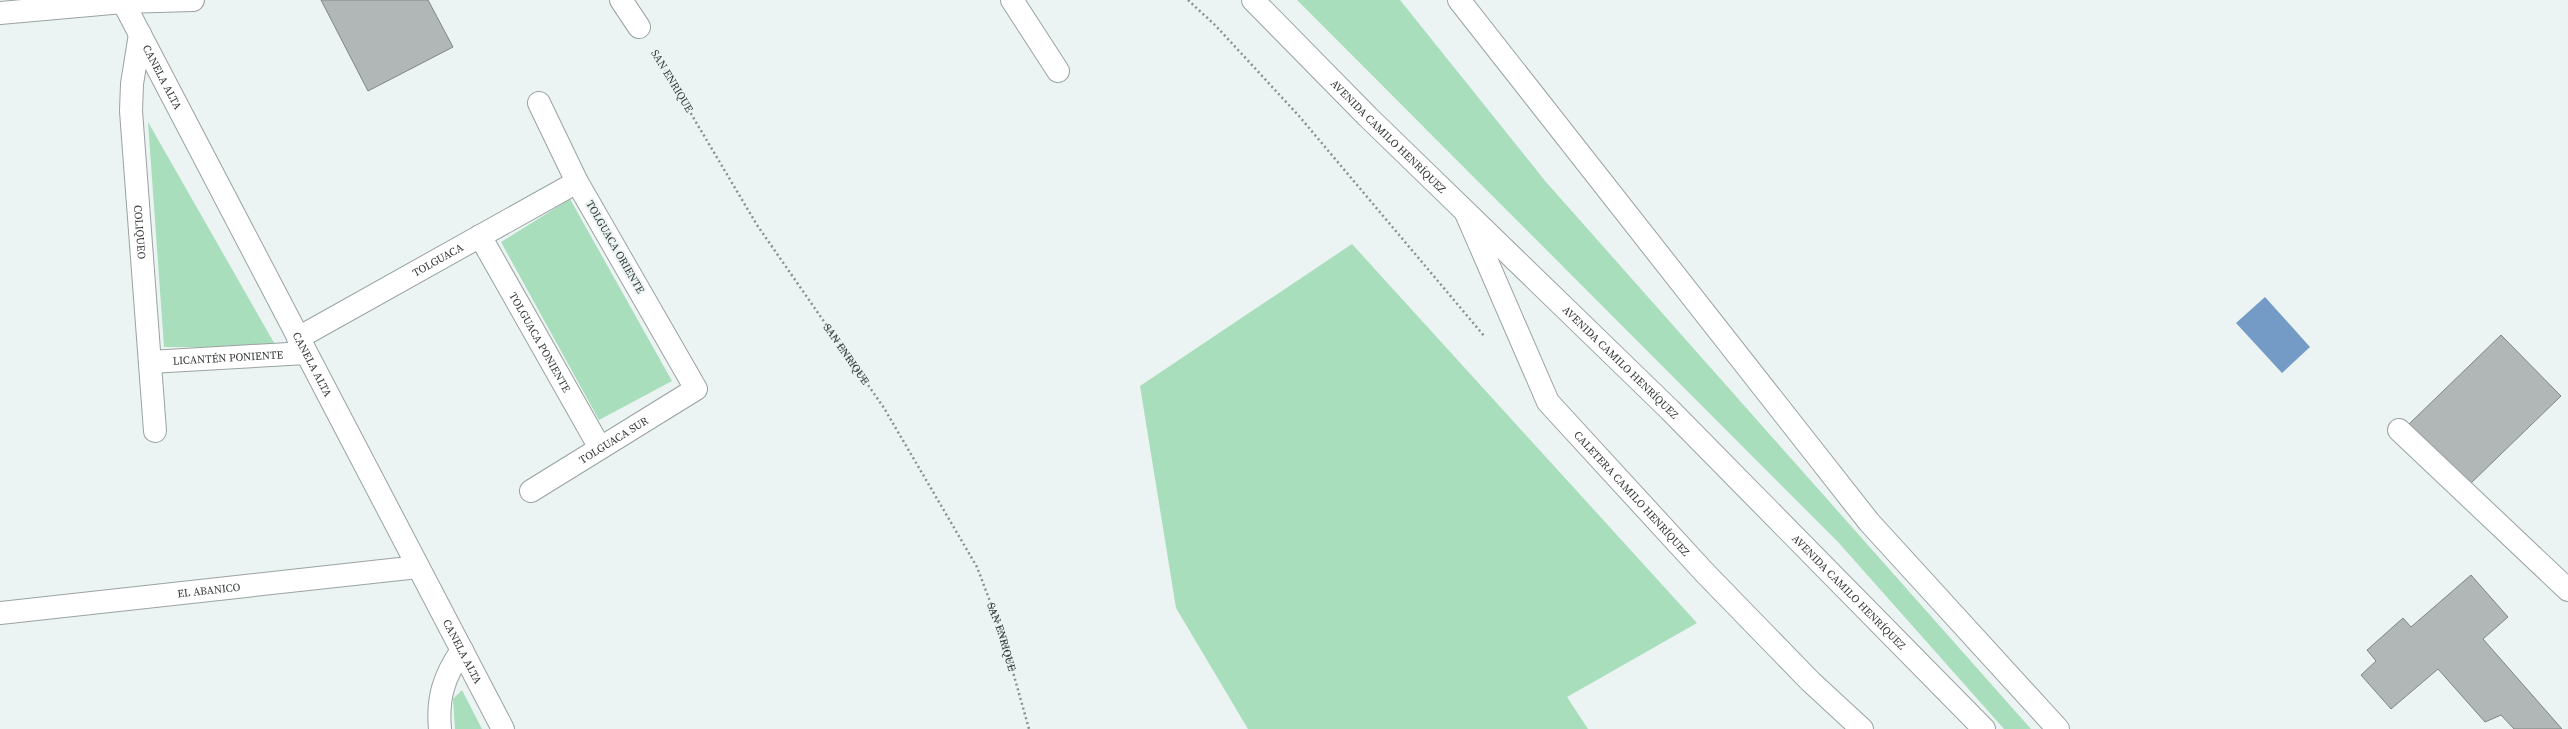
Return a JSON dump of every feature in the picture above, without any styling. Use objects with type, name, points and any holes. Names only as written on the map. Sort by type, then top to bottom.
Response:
[{"type":"street","points":[[0,13],[122,1],[193,0]]},
{"type":"street","points":[[621,0],[639,27]]},
{"type":"street","points":[[1012,0],[1058,71]]},
{"type":"street","name":"AVENIDA CAMILO HENRÍQUEZ","points":[[1253,0],[1466,213],[1670,410],[1984,729]]},
{"type":"street","points":[[1459,0],[1868,522],[2058,729]]},
{"type":"street","name":"CANELA ALTA","points":[[122,1],[503,729]]},
{"type":"street","name":"COLIQUEO","points":[[140,34],[132,84],[131,111],[155,431]]},
{"type":"street","name":"TOLGUACA ORIENTE","points":[[539,103],[577,182],[696,389]]},
{"type":"street","name":"TOLGUACA","points":[[302,345],[480,236],[577,182]]},
{"type":"street","name":"CALETERA CAMILO HENRÍQUEZ","points":[[1466,213],[1548,402],[1716,584],[1810,681],[1862,729]]},
{"type":"street","name":"TOLGUACA PONIENTE","points":[[480,236],[600,448]]},
{"type":"street","name":"LICANTÉN PONIENTE","points":[[150,362],[302,345]]},
{"type":"street","name":"TOLGUACA SUR","points":[[531,491],[696,389]]},
{"type":"street","points":[[2399,430],[2568,590]]},
{"type":"street","name":"EL ABANICO","points":[[0,613],[418,567]]},
{"type":"street","points":[[440,729],[439,703],[442,686],[450,667],[462,650]]},
{"type":"path","points":[[1188,0],[1216,26],[1299,116],[1486,340]]},
{"type":"path","name":"SAN ENRIQUE","points":[[639,27],[757,225],[884,408],[977,567],[1002,633],[1029,729]]},
{"type":"green space","points":[[1297,0],[1400,0],[1546,182],[2031,729],[2004,729],[1838,542]]},
{"type":"green space","points":[[148,122],[277,348],[164,347]]},
{"type":"green space","points":[[570,199],[672,381],[599,420],[501,242]]},
{"type":"green space","points":[[1352,244],[1697,623],[1567,697],[1588,729],[1248,729],[1176,608],[1140,386]]},
{"type":"green space","points":[[462,690],[482,729],[455,729],[453,699]]},
{"type":"water","points":[[2265,297],[2310,347],[2282,373],[2236,323]]},
{"type":"building","points":[[321,0],[428,0],[453,47],[368,91]]},
{"type":"building","points":[[2501,335],[2561,396],[2469,485],[2409,424]]},
{"type":"building","points":[[2471,575],[2508,617],[2483,639],[2562,729],[2514,729],[2501,715],[2485,722],[2438,669],[2391,709],[2361,675],[2376,661],[2367,650],[2403,618],[2411,627]]}]
